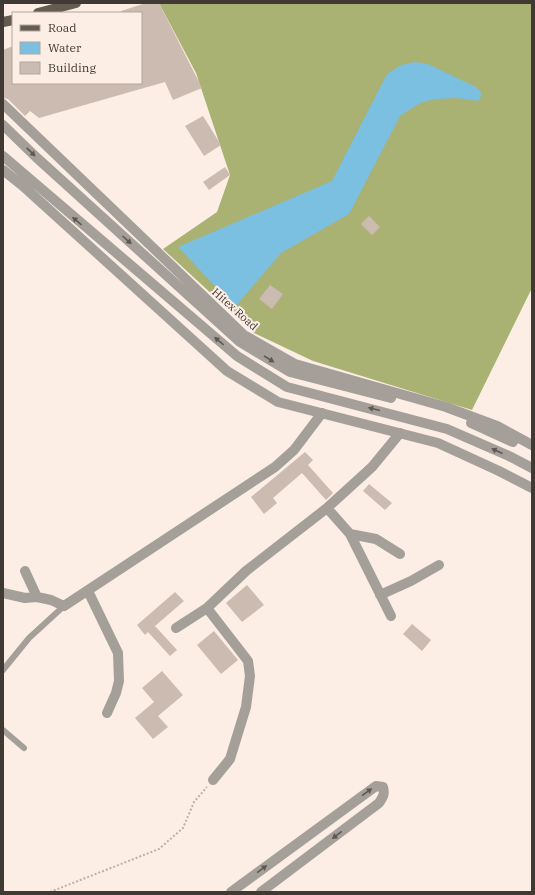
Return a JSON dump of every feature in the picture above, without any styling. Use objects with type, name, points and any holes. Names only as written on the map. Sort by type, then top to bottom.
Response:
[{"type":"main road","points":[[42,12],[72,4]]},
{"type":"street","name":"Hitex Road","points":[[3,104],[244,336],[294,364],[446,407],[497,426],[532,445]]},
{"type":"street","name":"Hitex Road","points":[[3,125],[240,342],[290,372],[450,414],[512,441],[532,452]]},
{"type":"street","points":[[3,156],[237,356],[287,387],[447,429],[532,468]]},
{"type":"street","points":[[3,170],[23,186],[227,371],[278,402],[438,443],[499,470],[532,488]]},
{"type":"street","points":[[3,592],[26,598],[37,597],[64,606],[274,467],[294,450],[322,413]]},
{"type":"street","points":[[176,628],[207,608],[246,571],[327,508],[372,468],[400,433]]},
{"type":"street","points":[[327,508],[350,534],[391,616]]},
{"type":"street","points":[[350,534],[376,539],[400,554]]},
{"type":"street","points":[[380,595],[411,581],[439,565]]},
{"type":"street","points":[[25,571],[37,597]]},
{"type":"street","points":[[88,590],[118,653],[120,681],[107,713]]},
{"type":"street","points":[[207,608],[248,661],[250,676],[246,707],[230,759],[213,780]]},
{"type":"street","points":[[230,892],[376,786],[383,787],[385,792],[379,803],[262,892]]},
{"type":"lane","points":[[3,670],[29,638],[64,606]]},
{"type":"lane","points":[[3,730],[24,748]]},
{"type":"path","points":[[50,892],[159,849],[183,828],[194,802],[213,780]]},
{"type":"green space","points":[[159,3],[532,3],[532,288],[472,410],[313,361],[254,333],[163,249],[217,212],[230,175],[196,73]]},
{"type":"water","points":[[415,62],[428,64],[476,87],[480,90],[480,99],[478,101],[457,98],[435,99],[420,103],[400,116],[349,214],[281,253],[235,307],[178,247],[332,181],[387,74],[401,65]]},
{"type":"building","points":[[146,3],[159,3],[202,88],[173,100],[165,82],[39,118],[30,111],[25,116],[8,99],[3,98],[3,50],[12,46],[12,84],[142,84],[142,12],[121,11]]},
{"type":"building","points":[[203,116],[221,145],[204,156],[185,126]]},
{"type":"building","points":[[225,167],[230,175],[209,190],[203,182]]},
{"type":"building","points":[[369,216],[380,227],[372,235],[361,224]]},
{"type":"building","points":[[270,285],[283,294],[272,309],[259,299]]},
{"type":"building","points":[[305,452],[313,460],[308,465],[333,493],[326,500],[302,473],[273,498],[277,503],[264,514],[251,497]]},
{"type":"building","points":[[369,484],[392,503],[385,510],[363,491]]},
{"type":"building","points":[[247,585],[264,605],[242,622],[226,603]]},
{"type":"building","points":[[175,592],[184,601],[155,626],[177,650],[170,656],[148,632],[145,635],[137,625]]},
{"type":"building","points":[[412,624],[431,640],[422,651],[403,634]]},
{"type":"building","points":[[214,631],[238,660],[221,674],[197,645]]},
{"type":"building","points":[[162,671],[183,695],[158,716],[168,727],[153,739],[135,718],[154,702],[142,688]]}]
